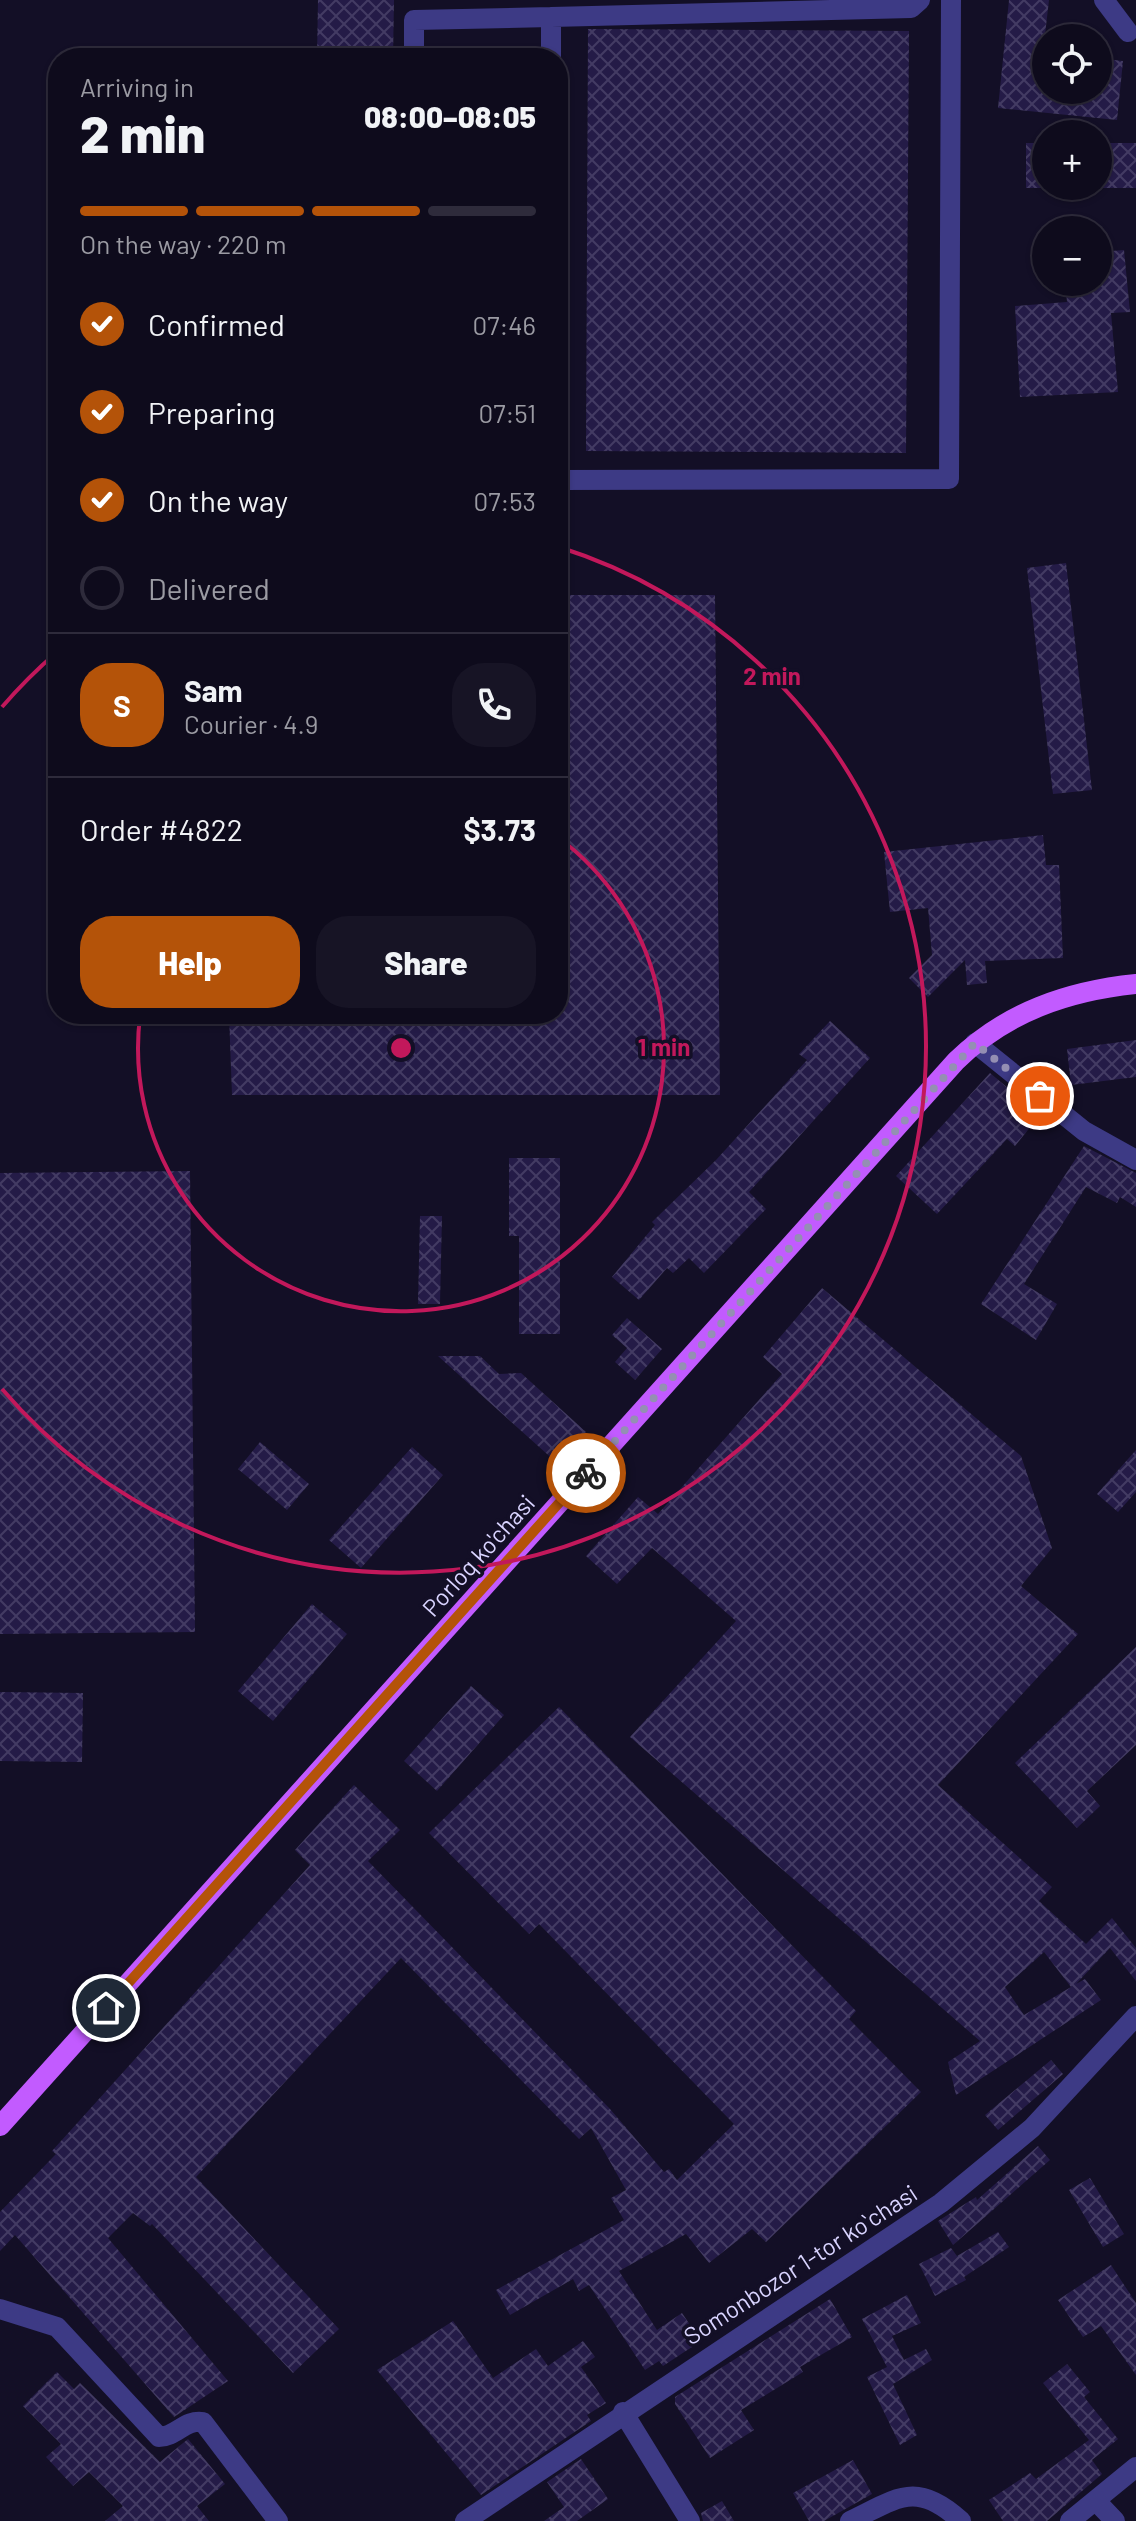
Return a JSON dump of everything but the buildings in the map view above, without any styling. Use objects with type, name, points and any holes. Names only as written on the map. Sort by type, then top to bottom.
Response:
[{"type":"main road","name":"Porloq ko'chasi","points":[[0,2126],[975,1043],[1006,1021],[1041,1005],[1102,988],[1136,984]]},
{"type":"street","points":[[414,48],[414,20],[911,8],[920,0]]},
{"type":"street","points":[[568,480],[949,479],[951,0]]},
{"type":"street","points":[[1104,0],[1128,32]]},
{"type":"street","points":[[551,17],[551,48]]},
{"type":"street","points":[[975,1043],[1084,1131],[1136,1160]]},
{"type":"street","name":"Somonbozor 1-tor koʻchasi","points":[[465,2521],[623,2412],[941,2203],[1032,2128],[1136,2016]]},
{"type":"street","points":[[0,2309],[57,2327],[159,2437],[172,2434],[194,2420],[203,2422],[278,2521]]},
{"type":"street","points":[[623,2412],[690,2521]]},
{"type":"street","points":[[1070,2521],[1136,2467]]},
{"type":"street","points":[[850,2521],[910,2494],[940,2502],[961,2521]]},
{"type":"street","points":[[1096,2501],[1115,2521]]},
{"type":"way so far","points":[[586,1473],[975,1043],[1040,1096]]},
{"type":"route","points":[[106,2008],[586,1473]]}]
